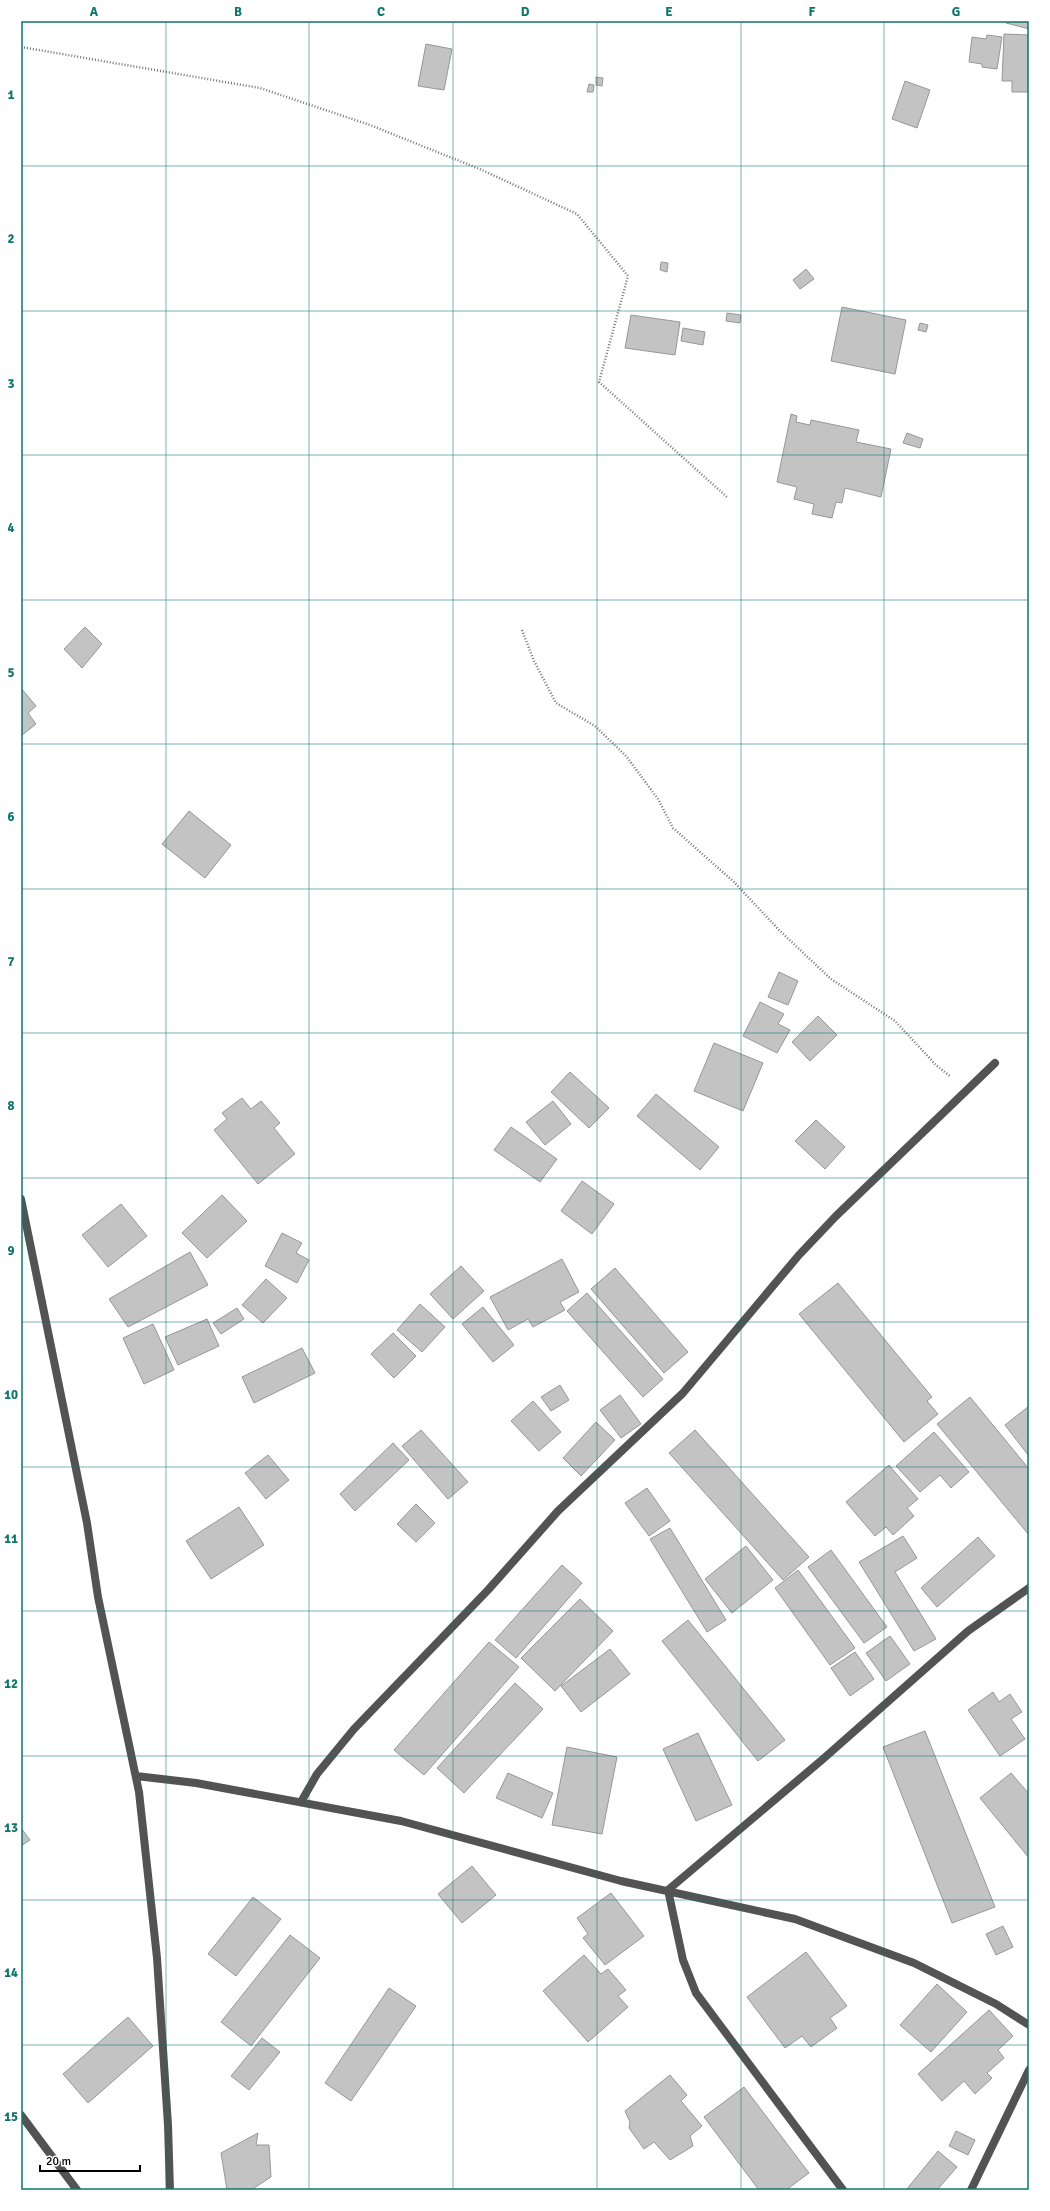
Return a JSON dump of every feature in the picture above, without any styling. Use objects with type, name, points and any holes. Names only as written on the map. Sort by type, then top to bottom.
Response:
[{"type":"street","points":[[301,1802],[317,1774],[354,1729],[488,1590],[558,1511],[683,1393],[799,1255],[836,1216],[995,1063]]},
{"type":"street","points":[[21,1199],[87,1523],[98,1597],[136,1776],[157,1958],[168,2110],[170,2190]]},
{"type":"street","points":[[668,1890],[823,1759],[968,1632],[1029,1588]]},
{"type":"street","points":[[136,1776],[196,1783],[401,1821],[621,1881],[668,1890],[795,1919],[854,1939],[914,1963],[996,2004],[1029,2025]]},
{"type":"street","points":[[668,1890],[681,1953],[696,1993],[843,2190]]},
{"type":"street","points":[[971,2190],[1029,2070]]},
{"type":"street","points":[[21,2115],[77,2190]]},
{"type":"path","points":[[21,47],[260,88],[370,125],[482,170],[577,214],[628,276],[600,382],[728,498]]},
{"type":"path","points":[[522,630],[534,661],[556,703],[595,726],[626,756],[658,799],[672,828],[734,882],[780,931],[831,979],[895,1021],[936,1065],[966,1090]]},
{"type":"building","points":[[1006,21],[1029,21],[1029,29],[1006,23]]},
{"type":"building","points":[[1004,34],[1029,35],[1029,92],[1012,92],[1012,81],[1002,81]]},
{"type":"building","points":[[987,35],[1002,37],[997,69],[982,67],[982,64],[969,62],[972,37],[986,39]]},
{"type":"building","points":[[426,44],[452,49],[444,90],[418,86]]},
{"type":"building","points":[[596,77],[603,78],[602,86],[596,85]]},
{"type":"building","points":[[905,81],[930,90],[917,128],[892,119]]},
{"type":"building","points":[[589,84],[594,85],[593,92],[587,92]]},
{"type":"building","points":[[661,262],[668,263],[667,272],[660,270]]},
{"type":"building","points":[[806,269],[814,279],[800,289],[793,280]]},
{"type":"building","points":[[842,307],[906,320],[895,374],[831,361]]},
{"type":"building","points":[[727,313],[741,315],[740,323],[726,321]]},
{"type":"building","points":[[631,315],[680,322],[675,355],[625,348]]},
{"type":"building","points":[[920,323],[928,325],[926,332],[918,330]]},
{"type":"building","points":[[683,328],[705,332],[703,345],[681,341]]},
{"type":"building","points":[[791,414],[797,416],[796,422],[810,425],[811,420],[859,430],[856,442],[891,449],[881,497],[845,488],[842,503],[836,502],[832,518],[812,514],[814,504],[794,499],[797,487],[777,482]]},
{"type":"building","points":[[907,433],[923,439],[920,448],[903,443]]},
{"type":"building","points":[[85,627],[102,644],[82,668],[64,649]]},
{"type":"building","points":[[21,688],[36,706],[28,713],[36,724],[21,736]]},
{"type":"building","points":[[189,811],[231,845],[205,878],[162,844]]},
{"type":"building","points":[[779,972],[798,981],[788,1005],[768,997]]},
{"type":"building","points":[[760,1002],[784,1014],[778,1024],[790,1030],[777,1053],[743,1036]]},
{"type":"building","points":[[818,1016],[837,1035],[810,1061],[792,1042]]},
{"type":"building","points":[[714,1043],[763,1063],[743,1111],[694,1091]]},
{"type":"building","points":[[570,1072],[609,1108],[589,1128],[551,1092]]},
{"type":"building","points":[[656,1094],[719,1147],[700,1170],[637,1116]]},
{"type":"building","points":[[242,1098],[251,1109],[261,1101],[280,1123],[274,1128],[295,1154],[258,1184],[214,1130],[227,1119],[222,1113]]},
{"type":"building","points":[[553,1101],[571,1124],[545,1145],[526,1122]]},
{"type":"building","points":[[816,1120],[845,1147],[825,1169],[795,1141]]},
{"type":"building","points":[[511,1127],[557,1159],[540,1182],[494,1150]]},
{"type":"building","points":[[582,1181],[614,1204],[592,1234],[561,1211]]},
{"type":"building","points":[[222,1195],[247,1221],[207,1258],[182,1233]]},
{"type":"building","points":[[121,1204],[147,1236],[108,1267],[82,1235]]},
{"type":"building","points":[[282,1233],[302,1243],[296,1253],[309,1260],[297,1283],[265,1266]]},
{"type":"building","points":[[190,1252],[208,1285],[128,1327],[109,1299]]},
{"type":"building","points":[[562,1259],[579,1292],[560,1302],[565,1310],[533,1327],[528,1319],[508,1330],[490,1297]]},
{"type":"building","points":[[461,1266],[484,1291],[453,1319],[430,1294]]},
{"type":"building","points":[[615,1268],[688,1352],[664,1373],[591,1289]]},
{"type":"building","points":[[266,1279],[287,1298],[263,1323],[242,1305]]},
{"type":"building","points":[[838,1283],[932,1397],[927,1401],[938,1414],[904,1442],[799,1314]]},
{"type":"building","points":[[587,1293],[663,1379],[643,1397],[567,1311]]},
{"type":"building","points":[[420,1304],[445,1327],[422,1352],[397,1330]]},
{"type":"building","points":[[483,1307],[514,1345],[493,1362],[462,1324]]},
{"type":"building","points":[[237,1308],[244,1319],[221,1334],[213,1323]]},
{"type":"building","points":[[207,1319],[219,1346],[178,1365],[165,1337]]},
{"type":"building","points":[[153,1324],[174,1370],[144,1384],[123,1338]]},
{"type":"building","points":[[393,1333],[416,1356],[394,1378],[371,1354]]},
{"type":"building","points":[[302,1348],[315,1373],[254,1403],[242,1377]]},
{"type":"building","points":[[560,1385],[569,1400],[551,1411],[541,1397]]},
{"type":"building","points":[[620,1395],[641,1424],[621,1438],[600,1410]]},
{"type":"building","points":[[970,1397],[1029,1469],[1029,1535],[937,1424]]},
{"type":"building","points":[[533,1401],[561,1432],[539,1451],[511,1421]]},
{"type":"building","points":[[1029,1406],[1029,1454],[1028,1455],[1005,1425]]},
{"type":"building","points":[[596,1422],[615,1440],[581,1476],[563,1458]]},
{"type":"building","points":[[421,1430],[468,1482],[448,1499],[402,1446]]},
{"type":"building","points":[[695,1430],[809,1557],[783,1580],[669,1453]]},
{"type":"building","points":[[934,1432],[969,1472],[951,1488],[940,1475],[920,1492],[896,1466]]},
{"type":"building","points":[[393,1443],[409,1460],[355,1511],[340,1494]]},
{"type":"building","points":[[268,1455],[289,1480],[266,1499],[245,1473]]},
{"type":"building","points":[[889,1465],[918,1499],[907,1508],[914,1516],[893,1535],[886,1527],[875,1536],[846,1502]]},
{"type":"building","points":[[647,1488],[670,1521],[649,1536],[625,1503]]},
{"type":"building","points":[[416,1504],[435,1523],[416,1542],[397,1524]]},
{"type":"building","points":[[239,1507],[264,1545],[211,1579],[186,1541]]},
{"type":"building","points":[[670,1528],[726,1620],[707,1632],[650,1539]]},
{"type":"building","points":[[903,1536],[917,1558],[895,1572],[936,1639],[914,1651],[859,1562]]},
{"type":"building","points":[[978,1537],[995,1556],[937,1607],[921,1588]]},
{"type":"building","points":[[746,1546],[773,1580],[732,1613],[705,1579]]},
{"type":"building","points":[[831,1550],[887,1627],[864,1643],[808,1567]]},
{"type":"building","points":[[562,1565],[582,1583],[516,1658],[495,1640]]},
{"type":"building","points":[[798,1570],[855,1648],[830,1665],[775,1588]]},
{"type":"building","points":[[580,1599],[613,1631],[555,1691],[521,1658]]},
{"type":"building","points":[[688,1620],[785,1740],[758,1761],[662,1641]]},
{"type":"building","points":[[890,1636],[910,1664],[886,1681],[866,1653]]},
{"type":"building","points":[[489,1642],[519,1667],[424,1775],[394,1750]]},
{"type":"building","points":[[610,1649],[630,1674],[581,1712],[561,1686]]},
{"type":"building","points":[[855,1652],[874,1679],[850,1696],[831,1668]]},
{"type":"building","points":[[515,1683],[543,1709],[464,1793],[437,1768]]},
{"type":"building","points":[[993,1692],[999,1702],[1010,1694],[1022,1712],[1011,1719],[1025,1739],[1000,1756],[968,1710]]},
{"type":"building","points":[[925,1731],[995,1907],[952,1923],[883,1747]]},
{"type":"building","points":[[698,1733],[732,1805],[696,1821],[663,1749]]},
{"type":"building","points":[[567,1747],[617,1757],[602,1834],[552,1825]]},
{"type":"building","points":[[508,1773],[553,1793],[542,1818],[496,1798]]},
{"type":"building","points":[[1011,1773],[1029,1794],[1029,1858],[980,1798]]},
{"type":"building","points":[[21,1828],[30,1840],[21,1846]]},
{"type":"building","points":[[472,1866],[496,1895],[462,1923],[438,1894]]},
{"type":"building","points":[[611,1893],[644,1936],[605,1965],[583,1938],[588,1934],[577,1918]]},
{"type":"building","points":[[253,1897],[281,1919],[236,1976],[208,1954]]},
{"type":"building","points":[[1003,1926],[1013,1947],[996,1955],[986,1934]]},
{"type":"building","points":[[290,1935],[320,1958],[251,2046],[221,2022]]},
{"type":"building","points":[[806,1952],[847,2006],[830,2018],[837,2028],[811,2047],[802,2036],[785,2048],[747,1997]]},
{"type":"building","points":[[584,1955],[601,1974],[608,1969],[626,1990],[618,1996],[628,2007],[588,2042],[543,1991]]},
{"type":"building","points":[[937,1984],[967,2012],[931,2052],[900,2025]]},
{"type":"building","points":[[389,1988],[416,2006],[351,2101],[325,2083]]},
{"type":"building","points":[[989,2010],[1013,2036],[998,2050],[1004,2058],[987,2073],[992,2078],[975,2094],[964,2081],[942,2101],[918,2074]]},
{"type":"building","points":[[128,2017],[153,2046],[88,2103],[63,2074]]},
{"type":"building","points":[[262,2038],[280,2052],[249,2090],[231,2076]]},
{"type":"building","points":[[670,2075],[687,2095],[681,2101],[702,2126],[690,2136],[693,2146],[670,2160],[654,2142],[644,2149],[629,2128],[630,2122],[625,2111]]},
{"type":"building","points":[[744,2087],[809,2173],[786,2190],[759,2190],[704,2117]]},
{"type":"building","points":[[956,2131],[975,2140],[968,2155],[949,2146]]},
{"type":"building","points":[[258,2133],[256,2145],[269,2145],[271,2177],[251,2190],[227,2190],[221,2153]]},
{"type":"building","points":[[938,2151],[957,2167],[937,2190],[906,2190]]}]
